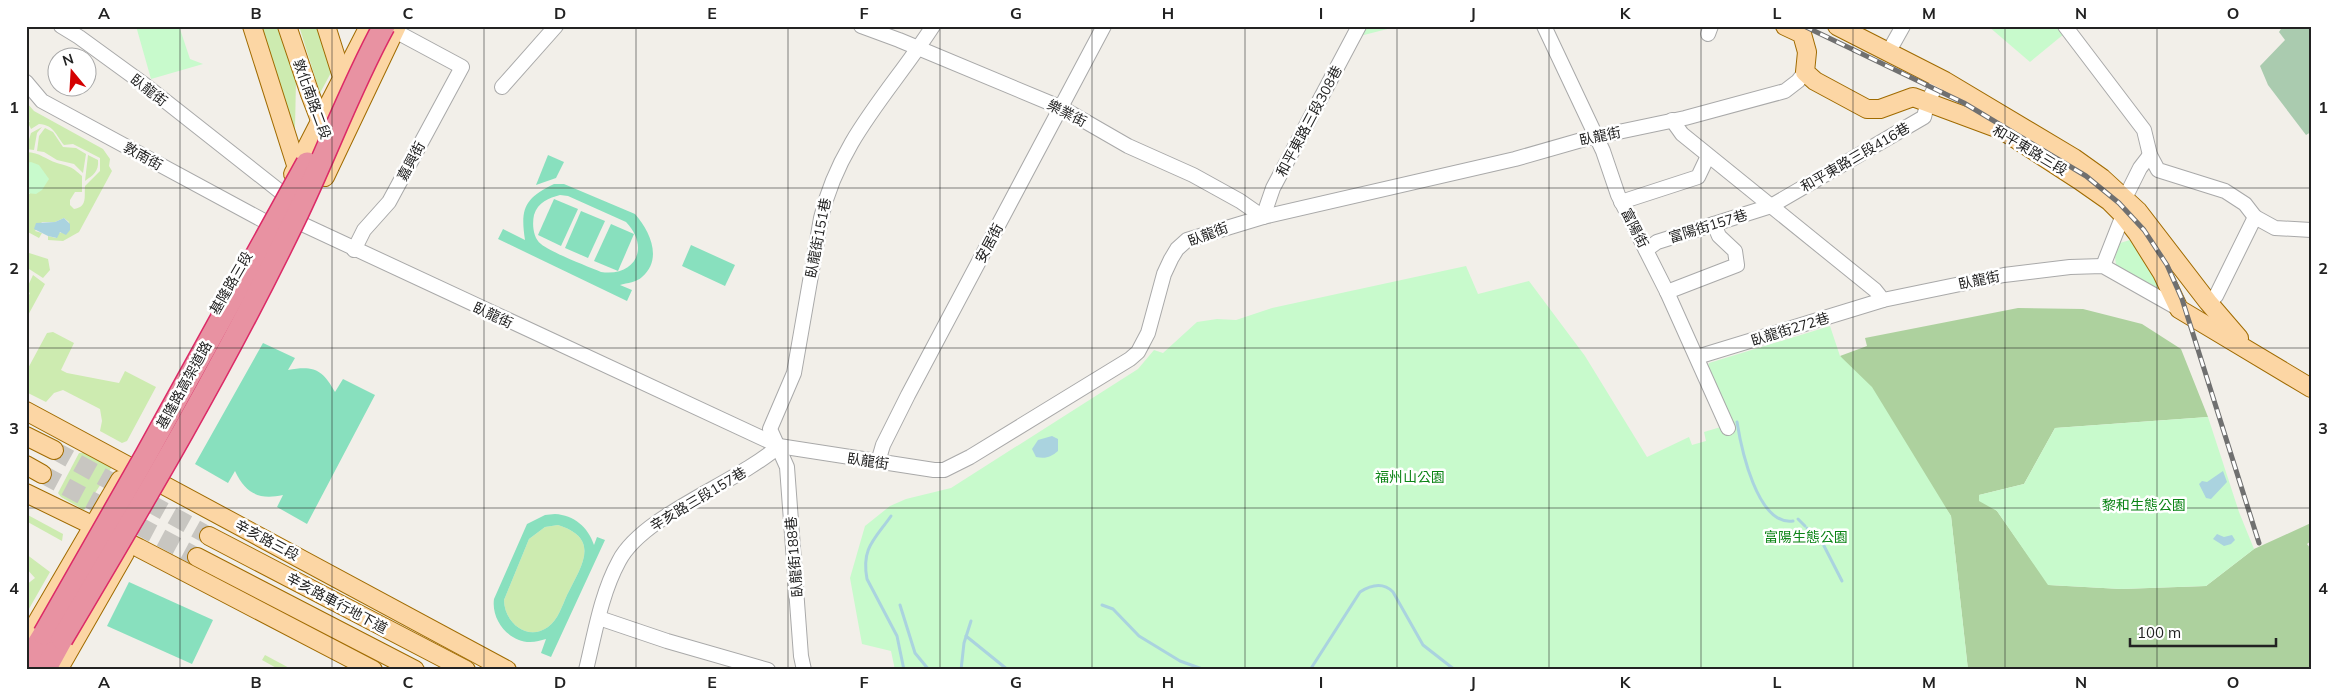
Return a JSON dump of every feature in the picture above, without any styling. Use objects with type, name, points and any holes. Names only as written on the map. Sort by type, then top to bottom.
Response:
[{"type":"highway","name":"基隆路高架道路","points":[[26,663],[44,638],[320,139],[349,112],[392,28]]},
{"type":"highway","points":[[44,638],[156,460],[270,249],[305,179],[323,126]]},
{"type":"highway","name":"基隆路高架道路","points":[[44,638],[45,670]]},
{"type":"main road","points":[[252,26],[297,168]]},
{"type":"main road","name":"敦化南路二段","points":[[287,26],[330,148],[327,172]]},
{"type":"main road","points":[[38,670],[123,540],[163,484],[302,224],[327,172],[349,112],[343,78],[326,26]]},
{"type":"main road","name":"基隆路三段","points":[[44,638],[92,526],[128,467],[282,193],[323,126],[343,78],[369,26]]},
{"type":"main road","name":"和平東路三段","points":[[1837,26],[1940,78],[2074,158],[2159,237],[2208,302],[2251,352]]},
{"type":"main road","points":[[1790,28],[1802,34],[1807,52],[1805,72]]},
{"type":"main road","name":"和平東路三段","points":[[1805,72],[1815,81],[1867,109],[1880,109],[1913,97],[2002,130],[2094,190],[2124,206],[2137,233],[2186,312],[2311,388]]},
{"type":"main road","points":[[2186,312],[2204,311],[2208,302]]},
{"type":"main road","name":"辛亥路三段","points":[[26,411],[507,670]]},
{"type":"main road","points":[[26,436],[54,450]]},
{"type":"main road","points":[[26,465],[42,474]]},
{"type":"main road","points":[[26,493],[123,540],[373,670]]},
{"type":"main road","name":"辛亥路車行地下道","points":[[209,536],[466,670]]},
{"type":"main road","points":[[58,670],[123,540]]},
{"type":"main road","name":"辛亥路車行地下道","points":[[197,557],[415,670]]},
{"type":"street","name":"臥龍街","points":[[61,26],[145,85],[282,193]]},
{"type":"street","points":[[502,88],[556,26]]},
{"type":"street","name":"樂業街","points":[[861,26],[1062,108],[1128,146],[1193,174],[1240,201],[1263,217]]},
{"type":"street","points":[[918,49],[933,26]]},
{"type":"street","name":"安居街","points":[[878,462],[883,445],[917,378],[1104,26]]},
{"type":"street","name":"和平東路三段308巷","points":[[1263,217],[1273,188],[1359,26]]},
{"type":"street","name":"富陽街","points":[[1544,26],[1596,138],[1621,202],[1667,292],[1728,428]]},
{"type":"street","points":[[1889,52],[1903,26]]},
{"type":"street","points":[[2065,26],[2144,130],[2150,155],[2158,170],[2162,173],[2225,191],[2245,204],[2255,217],[2275,228],[2311,230]]},
{"type":"street","name":"嘉興街","points":[[354,250],[364,230],[389,202],[462,67],[392,28]]},
{"type":"street","name":"臥龍街151巷","points":[[779,446],[770,429],[794,373],[826,194],[836,168],[853,138],[918,49]]},
{"type":"street","name":"臥龍街","points":[[302,224],[354,250],[779,446],[878,462],[944,470],[1130,360],[1138,352],[1148,333],[1164,274],[1177,249],[1187,240],[1263,217],[1516,159],[1585,139],[1672,120],[1785,91],[1798,81],[1805,72]]},
{"type":"street","name":"和平東路三段416巷","points":[[1771,206],[1924,117],[1928,101],[1940,78]]},
{"type":"street","name":"敦南街","points":[[26,82],[42,101],[266,222]]},
{"type":"street","points":[[1672,120],[1682,134],[1875,290],[1883,300]]},
{"type":"street","points":[[2150,155],[2140,168],[2124,206],[2103,266],[2186,312]]},
{"type":"street","points":[[1621,202],[1698,176],[1708,156]]},
{"type":"street","name":"富陽街157巷","points":[[1646,250],[1657,242],[1771,206]]},
{"type":"street","points":[[2208,302],[2216,296],[2255,217]]},
{"type":"street","points":[[1667,292],[1737,265],[1736,251],[1719,236],[1714,224]]},
{"type":"street","name":"臥龍街","points":[[1883,300],[2004,275],[2070,267],[2103,266]]},
{"type":"street","name":"臥龍街272巷","points":[[1697,357],[1883,300]]},
{"type":"street","name":"辛亥路三段157巷","points":[[586,670],[606,586],[620,558],[635,540],[656,523],[762,460],[779,446]]},
{"type":"street","name":"臥龍街188巷","points":[[779,446],[787,467],[801,656],[804,670]]},
{"type":"street","points":[[599,618],[667,641],[768,670]]},
{"type":"green space","points":[[136,26],[179,26],[190,59],[203,64],[151,79]]},
{"type":"green space","points":[[259,26],[279,26],[296,80],[295,129],[292,131]]},
{"type":"green space","points":[[299,26],[320,26],[333,69],[320,93]]},
{"type":"green space","points":[[1365,26],[1399,26],[1360,36]]},
{"type":"green space","points":[[1988,26],[2058,26],[2064,34],[2030,62]]},
{"type":"green space","points":[[2283,26],[2311,26],[2311,132],[2306,135],[2268,85],[2260,66],[2285,40],[2279,32]]},
{"type":"green space","points":[[26,102],[34,111],[103,149],[110,159],[109,166],[112,171],[79,232],[63,241],[48,240],[48,236],[56,238],[57,233],[65,232],[69,222],[64,218],[55,222],[42,222],[35,231],[42,233],[39,238],[26,231],[26,193],[30,194],[26,152],[70,167],[82,176],[82,192],[75,192],[70,200],[70,205],[74,209],[81,206],[85,197],[85,186],[100,171],[100,158],[73,144],[64,145],[48,126],[39,124],[31,129],[28,123],[30,121],[26,118]]},
{"type":"green space","points":[[42,127],[37,133],[34,150],[26,149],[31,133]]},
{"type":"green space","points":[[45,128],[53,132],[63,147],[76,148],[86,154],[83,173],[74,164],[57,160],[44,152],[37,151],[39,136]]},
{"type":"green space","points":[[88,155],[98,160],[98,168],[85,181]]},
{"type":"green space","points":[[548,155],[564,162],[556,178],[536,185]]},
{"type":"green space","points":[[31,162],[39,165],[49,179],[42,190],[36,194],[26,193],[26,163]]},
{"type":"green space","points":[[554,184],[564,184],[635,214],[645,228],[652,245],[653,254],[648,270],[640,279],[620,285],[632,290],[627,301],[498,239],[503,229],[525,240],[524,212],[531,199]],"holes":[[[560,195],[568,196],[626,222],[637,241],[638,250],[636,258],[631,265],[623,270],[601,272],[546,248],[538,241],[533,222],[538,207],[544,201]]]},
{"type":"green space","points":[[554,199],[578,209],[561,246],[538,235]]},
{"type":"green space","points":[[581,211],[605,221],[588,258],[565,248]]},
{"type":"green space","points":[[611,224],[634,234],[618,271],[594,261]]},
{"type":"green space","points":[[2130,240],[2151,268],[2160,290],[2116,265],[2115,257],[2120,243]]},
{"type":"green space","points":[[691,245],[735,265],[725,286],[682,266]]},
{"type":"green space","points":[[26,252],[48,259],[50,270],[43,278],[26,267]]},
{"type":"green space","name":"福州山公園","points":[[1466,266],[1478,294],[1529,281],[1585,356],[1647,457],[1689,437],[1692,445],[1706,441],[1704,432],[1724,426],[1707,368],[1709,363],[1830,326],[1840,356],[1872,387],[1951,516],[1968,670],[895,670],[891,651],[862,644],[850,578],[865,526],[890,506],[906,499],[951,488],[1138,369],[1154,350],[1163,353],[1197,322],[1217,319],[1236,320],[1272,308]]},
{"type":"green space","points":[[33,275],[45,284],[26,319],[26,301],[30,293],[26,290]]},
{"type":"green space","points":[[2018,308],[2083,309],[2142,324],[2181,349],[2208,417],[2055,428],[2024,484],[1979,495],[1997,511],[2049,585],[2121,589],[2206,586],[2254,549],[2311,523],[2311,541],[2307,544],[2311,549],[2311,670],[1968,670],[1951,516],[1840,356],[1867,346],[1865,338]]},
{"type":"green space","points":[[53,332],[74,343],[61,370],[67,373],[119,383],[125,371],[156,387],[127,441],[122,443],[100,431],[102,421],[100,409],[63,390],[54,393],[46,402],[26,392],[26,372],[47,333]]},
{"type":"green space","points":[[263,343],[295,358],[288,370],[305,368],[317,371],[322,374],[335,392],[343,379],[375,395],[307,524],[277,507],[283,495],[267,497],[254,494],[239,479],[235,471],[228,483],[195,464]]},
{"type":"green space","name":"黎和生態公園","points":[[2208,417],[2239,512],[2254,549],[2206,586],[2121,589],[2048,585],[1997,511],[1979,501],[1979,495],[2024,484],[2055,428]]},
{"type":"green space","points":[[79,453],[85,453],[112,467],[84,510],[61,497],[58,493]]},
{"type":"green space","points":[[26,514],[63,534],[62,541],[26,521]]},
{"type":"green space","points":[[545,515],[562,515],[579,523],[588,533],[594,545],[597,537],[605,540],[551,657],[541,653],[546,639],[532,642],[522,641],[509,634],[495,615],[494,607],[494,599],[527,524]],"holes":[[[558,525],[572,531],[580,538],[584,546],[582,564],[578,574],[554,621],[540,631],[525,631],[512,622],[505,608],[504,600],[529,539],[545,527]]]},
{"type":"green space","points":[[558,525],[572,531],[580,538],[584,546],[582,564],[554,621],[540,631],[525,631],[512,622],[505,608],[504,600],[529,539],[545,527]]},
{"type":"green space","points":[[26,554],[50,572],[26,614],[26,585],[35,578],[26,568]]},
{"type":"green space","points":[[129,582],[213,620],[192,664],[107,626]]},
{"type":"green space","points":[[265,655],[293,670],[280,670],[262,660]]},
{"type":"water","points":[[64,218],[70,224],[70,230],[66,235],[60,232],[57,238],[34,229],[36,223],[55,222]]},
{"type":"water","points":[[1052,436],[1058,439],[1058,451],[1048,457],[1036,457],[1032,449],[1038,440]]},
{"type":"water","points":[[2223,471],[2227,482],[2211,499],[2206,498],[2199,484],[2202,481],[2207,482]]},
{"type":"water","points":[[2217,534],[2224,537],[2232,535],[2235,540],[2231,544],[2224,546],[2213,539]]},
{"type":"waterway","points":[[1737,422],[1747,466],[1761,498],[1770,511],[1780,519],[1793,521]]},
{"type":"waterway","points":[[891,516],[871,544],[866,559],[866,568],[867,579],[897,636],[904,670]]},
{"type":"waterway","points":[[1798,519],[1805,526]]},
{"type":"waterway","points":[[1807,528],[1822,542],[1842,581]]},
{"type":"waterway","points":[[1310,670],[1360,592],[1377,586],[1385,587],[1393,592],[1423,645],[1455,670]]},
{"type":"waterway","points":[[900,605],[915,653],[929,670]]},
{"type":"waterway","points":[[1102,605],[1113,609],[1139,636],[1180,661],[1205,670]]},
{"type":"waterway","points":[[961,670],[964,643],[971,621]]},
{"type":"waterway","points":[[966,636],[1008,670]]},
{"type":"tunnel","points":[[54,450],[209,536]]},
{"type":"tunnel","points":[[42,474],[197,557]]},
{"type":"railway","points":[[1804,26],[1964,103],[2086,176],[2119,203],[2144,230],[2167,265],[2182,299],[2259,543]]},
{"type":"park label","name":"富陽生態公園","points":[[1806,537]]}]
